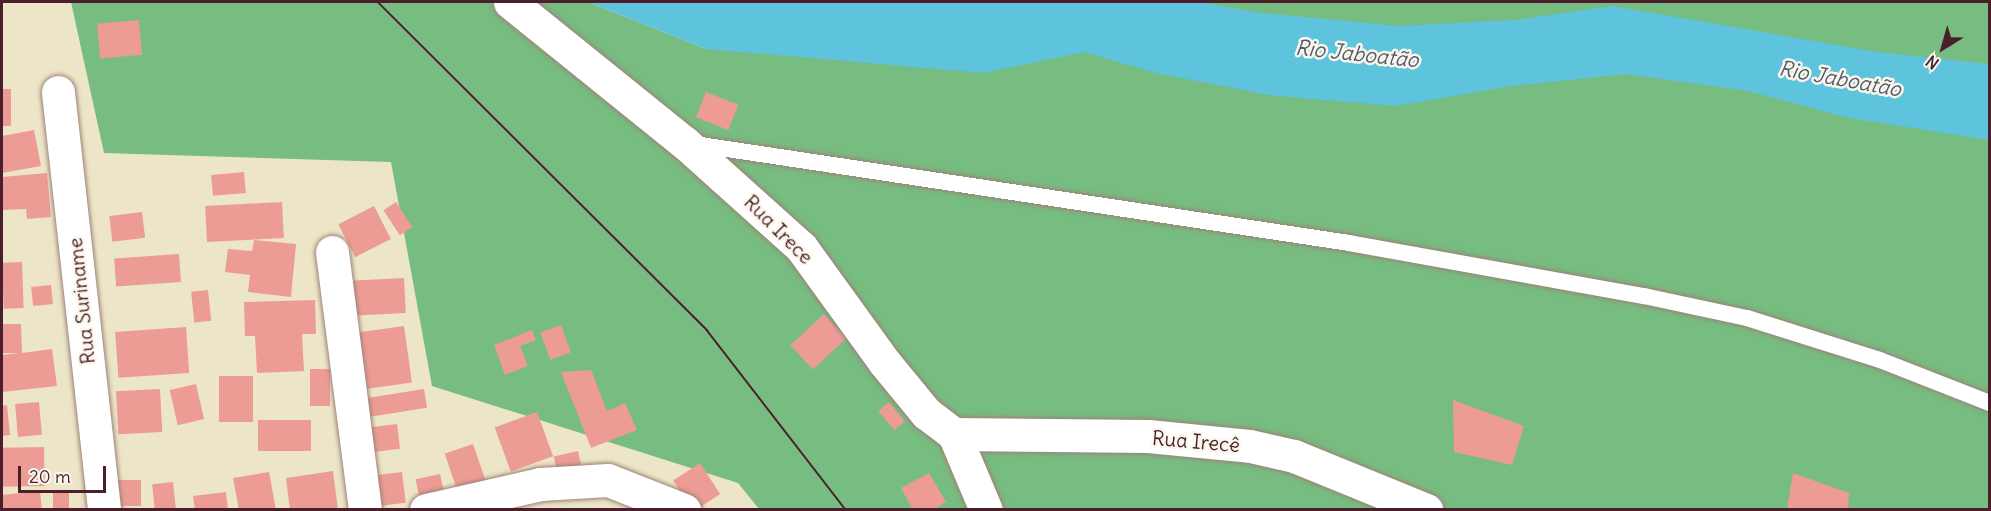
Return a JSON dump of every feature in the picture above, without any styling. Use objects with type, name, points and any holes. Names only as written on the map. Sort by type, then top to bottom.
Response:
[{"type":"street","name":"Rua Irece","points":[[510,2],[685,142],[801,247],[885,363],[926,413],[954,434]]},
{"type":"street","name":"Rua Suriname","points":[[58,92],[104,510]]},
{"type":"street","points":[[332,252],[365,510]]},
{"type":"street","points":[[954,434],[986,510]]},
{"type":"street","name":"Rua Irecê","points":[[954,434],[1148,436],[1250,446],[1294,456],[1426,510]]},
{"type":"street","points":[[426,510],[540,484],[608,480],[684,510]]},
{"type":"lane","points":[[685,142],[1349,243],[1644,296],[1747,318],[1880,360],[1989,404]]},
{"type":"green space","points":[[71,2],[588,2],[706,49],[1036,2],[1989,2],[1989,509],[759,509],[738,483],[432,386],[391,162],[104,153]]},
{"type":"water","name":"Rio Jaboatão","points":[[588,2],[1200,2],[1261,13],[1400,26],[1515,20],[1613,6],[1877,52],[1989,64],[1989,140],[1849,118],[1748,91],[1626,74],[1511,86],[1396,106],[1268,95],[1156,73],[1084,52],[984,73],[706,49]]},
{"type":"building","points":[[139,20],[142,55],[100,59],[97,24]]},
{"type":"building","points":[[2,89],[11,89],[11,126],[2,126]]},
{"type":"building","points":[[706,92],[738,105],[728,130],[696,117]]},
{"type":"building","points":[[34,130],[41,166],[2,173],[2,136]]},
{"type":"building","points":[[244,172],[246,193],[213,196],[211,175]]},
{"type":"building","points":[[47,173],[51,217],[27,219],[26,209],[2,210],[2,177]]},
{"type":"building","points":[[282,202],[284,238],[207,242],[205,206]]},
{"type":"building","points":[[396,202],[412,227],[400,235],[383,210]]},
{"type":"building","points":[[374,206],[391,239],[355,257],[338,224]]},
{"type":"building","points":[[142,212],[145,238],[112,242],[109,216]]},
{"type":"building","points":[[254,240],[296,244],[291,297],[248,292],[250,275],[225,272],[228,249],[252,251]]},
{"type":"building","points":[[179,254],[181,282],[116,286],[114,259]]},
{"type":"building","points":[[22,262],[24,308],[4,309],[2,263]]},
{"type":"building","points":[[404,278],[406,313],[352,316],[350,281]]},
{"type":"building","points":[[51,285],[53,304],[33,306],[31,287]]},
{"type":"building","points":[[208,290],[211,321],[194,323],[191,292]]},
{"type":"building","points":[[315,300],[316,334],[302,334],[304,371],[257,373],[255,336],[245,336],[244,302]]},
{"type":"building","points":[[824,314],[847,338],[813,370],[790,345]]},
{"type":"building","points":[[2,324],[21,324],[22,353],[52,349],[57,386],[2,392],[2,355],[19,353],[2,353]]},
{"type":"building","points":[[561,325],[571,352],[550,360],[540,333]]},
{"type":"building","points":[[404,326],[412,382],[367,389],[359,332]]},
{"type":"building","points":[[186,327],[189,373],[118,378],[115,332]]},
{"type":"building","points":[[532,330],[536,340],[520,346],[528,366],[505,375],[494,345]]},
{"type":"building","points":[[310,369],[330,369],[330,406],[310,406]]},
{"type":"building","points":[[591,370],[607,411],[625,403],[637,430],[591,448],[561,372]]},
{"type":"building","points":[[219,376],[253,376],[253,422],[219,422]]},
{"type":"building","points":[[196,384],[204,419],[178,425],[170,390]]},
{"type":"building","points":[[160,389],[162,432],[118,434],[116,391]]},
{"type":"building","points":[[424,389],[427,408],[361,418],[358,399]]},
{"type":"building","points":[[1453,400],[1524,426],[1512,465],[1454,452]]},
{"type":"building","points":[[39,402],[42,435],[18,437],[15,404]]},
{"type":"building","points":[[889,402],[905,421],[894,430],[878,411]]},
{"type":"building","points":[[7,405],[10,435],[2,436],[2,406]]},
{"type":"building","points":[[537,412],[553,456],[511,472],[495,427]]},
{"type":"building","points":[[258,420],[311,420],[311,451],[258,451]]},
{"type":"building","points":[[397,424],[400,449],[372,452],[369,427]]},
{"type":"building","points":[[473,444],[486,482],[458,492],[445,454]]},
{"type":"building","points":[[44,447],[45,486],[3,487],[2,448]]},
{"type":"building","points":[[578,451],[583,472],[559,478],[554,457]]},
{"type":"building","points":[[700,463],[720,494],[692,510],[673,480]]},
{"type":"building","points":[[333,471],[338,510],[290,510],[286,478]]},
{"type":"building","points":[[269,472],[276,510],[239,510],[233,478]]},
{"type":"building","points":[[402,472],[406,503],[381,506],[377,475]]},
{"type":"building","points":[[929,473],[946,502],[933,510],[913,510],[901,488]]},
{"type":"building","points":[[1793,473],[1849,493],[1848,510],[1787,510]]},
{"type":"building","points":[[440,474],[445,497],[421,503],[416,479]]},
{"type":"building","points":[[114,480],[141,480],[141,506],[114,506]]},
{"type":"building","points":[[173,482],[176,510],[155,510],[152,484]]},
{"type":"building","points":[[40,491],[42,510],[2,510],[2,495]]},
{"type":"building","points":[[53,491],[69,491],[69,510],[53,510]]},
{"type":"building","points":[[226,492],[228,510],[195,510],[193,496]]},
{"type":"tram line","points":[[378,2],[707,330],[846,510]]}]
